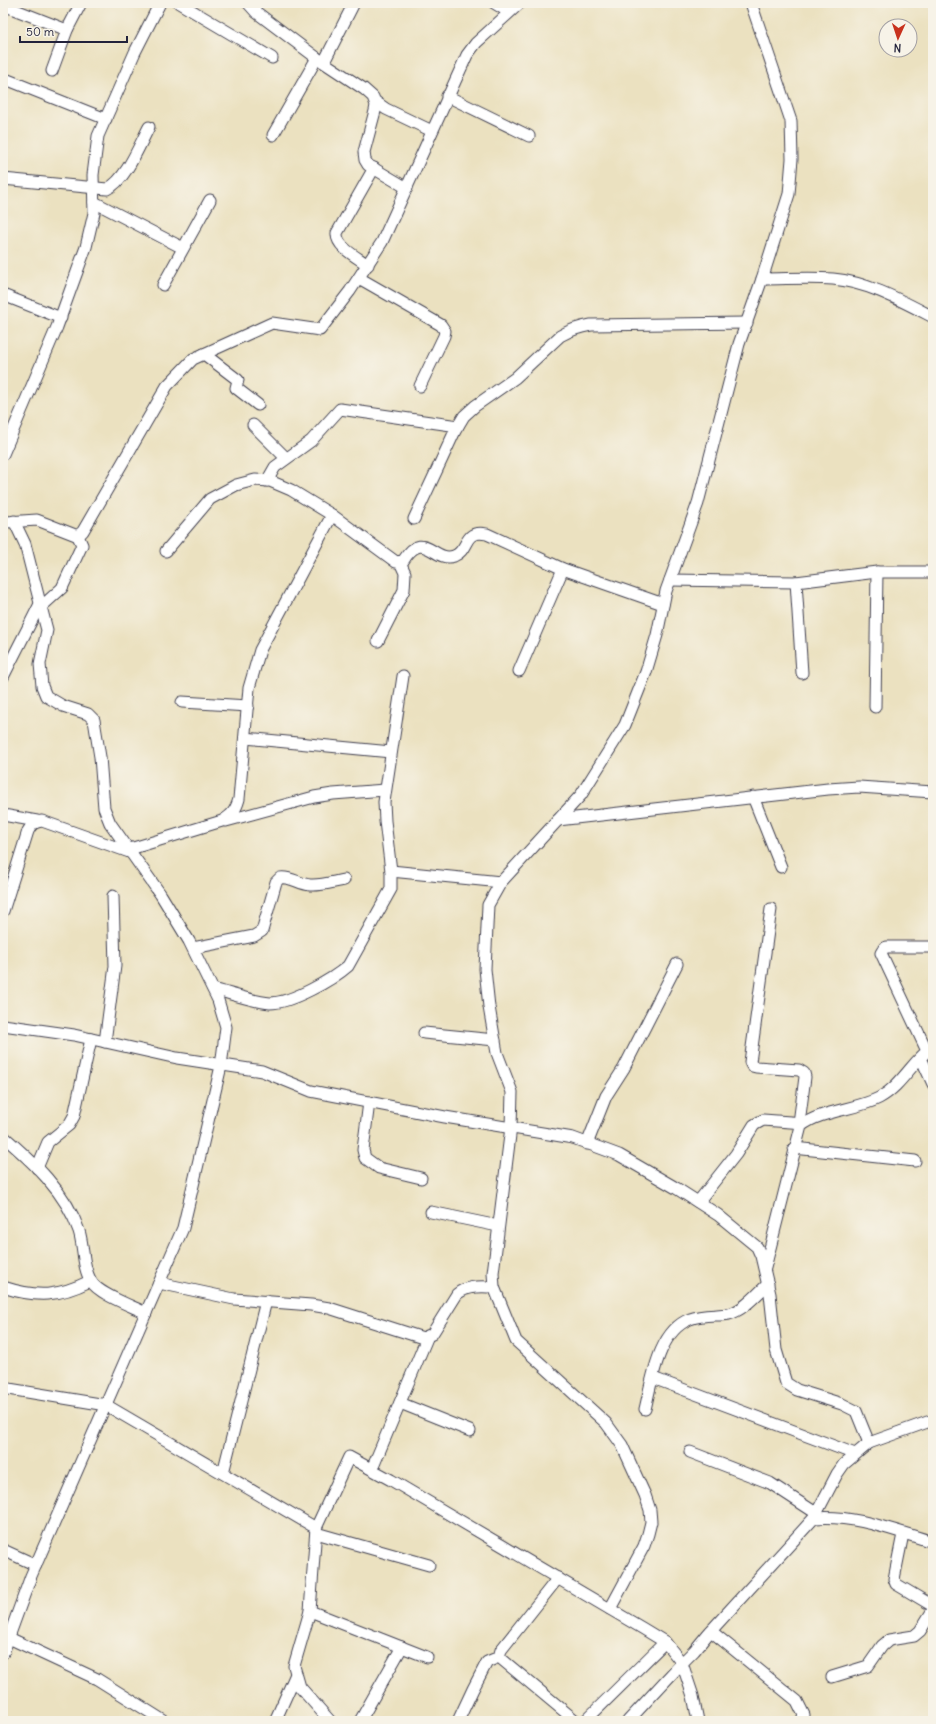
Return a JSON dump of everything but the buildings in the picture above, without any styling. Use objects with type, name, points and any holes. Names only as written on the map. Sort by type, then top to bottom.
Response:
[{"type":"street","points":[[52,71],[67,30],[81,3]]},
{"type":"street","points":[[178,3],[272,58]]},
{"type":"street","points":[[248,3],[256,12],[320,60],[364,89],[376,102],[386,109],[432,131]]},
{"type":"street","points":[[273,135],[354,3]]},
{"type":"street","points":[[494,3],[509,12]]},
{"type":"street","points":[[78,536],[83,531],[167,386],[193,359],[272,323],[320,330],[368,265],[390,228],[467,55],[476,43],[520,3]]},
{"type":"street","points":[[610,1609],[644,1546],[648,1534],[650,1510],[645,1495],[622,1445],[606,1424],[516,1341],[494,1287],[493,1273],[498,1226],[512,1128],[512,1092],[497,1053],[486,977],[485,940],[488,905],[501,882],[581,795],[625,725],[653,650],[670,580],[698,503],[739,344],[762,279],[789,194],[792,159],[791,121],[751,3]]},
{"type":"street","points":[[3,454],[61,318],[86,247],[94,213],[93,175],[98,136],[134,52],[158,4]]},
{"type":"street","points":[[3,5],[67,30]]},
{"type":"street","points":[[3,78],[106,119]]},
{"type":"street","points":[[448,96],[529,136]]},
{"type":"street","points":[[376,102],[364,156],[368,165],[407,188]]},
{"type":"street","points":[[3,179],[107,189],[118,182],[149,127]]},
{"type":"street","points":[[368,265],[340,244],[337,238],[337,233],[374,168]]},
{"type":"street","points":[[163,285],[210,200]]},
{"type":"street","points":[[94,202],[183,248]]},
{"type":"street","points":[[359,278],[440,325],[445,331],[420,386]]},
{"type":"street","points":[[762,279],[834,280],[864,287],[888,295],[933,317]]},
{"type":"street","points":[[3,295],[61,318]]},
{"type":"street","points":[[414,519],[464,416],[475,406],[515,378],[560,336],[577,327],[746,323]]},
{"type":"street","points":[[204,354],[238,380],[236,388],[258,405]]},
{"type":"street","points":[[267,481],[275,467],[310,441],[336,411],[343,408],[369,414],[458,426]]},
{"type":"street","points":[[253,425],[286,458]]},
{"type":"street","points":[[166,551],[210,499],[236,485],[255,480],[267,481],[291,490],[332,515],[396,562],[403,561],[410,549],[419,546],[448,556],[454,556],[459,552],[469,537],[474,533],[480,532],[562,569],[663,604]]},
{"type":"street","points":[[222,822],[231,816],[236,809],[239,799],[249,688],[260,650],[332,515]]},
{"type":"street","points":[[3,677],[40,605],[62,588],[82,545],[78,536],[37,520],[8,520]]},
{"type":"street","points":[[3,1653],[36,1565],[183,1228],[221,1066],[226,1027],[218,1000],[193,948],[162,894],[110,823],[104,808],[100,757],[94,720],[88,714],[63,706],[46,696],[42,686],[40,664],[47,630],[25,544],[8,520]]},
{"type":"street","points":[[378,641],[404,590],[405,573],[400,562]]},
{"type":"street","points":[[519,671],[562,569]]},
{"type":"street","points":[[670,580],[796,582],[877,572],[933,572]]},
{"type":"street","points":[[875,707],[877,572]]},
{"type":"street","points":[[796,582],[802,673]]},
{"type":"street","points":[[213,989],[269,1003],[281,1002],[291,999],[340,973],[348,966],[391,889],[391,871],[385,821],[386,790],[403,676]]},
{"type":"street","points":[[182,702],[248,706]]},
{"type":"street","points":[[245,738],[391,752]]},
{"type":"street","points":[[558,820],[828,789],[859,787],[933,792]]},
{"type":"street","points":[[3,911],[28,831],[31,824],[37,822],[42,821],[131,851],[222,822],[314,797],[386,790]]},
{"type":"street","points":[[753,797],[781,867]]},
{"type":"street","points":[[3,815],[37,822]]},
{"type":"street","points":[[391,871],[501,882]]},
{"type":"street","points":[[193,948],[258,934],[264,928],[276,882],[280,878],[286,878],[302,884],[314,885],[344,880]]},
{"type":"street","points":[[105,1042],[115,966],[113,896]]},
{"type":"street","points":[[765,1268],[801,1123],[805,1077],[804,1073],[799,1070],[756,1067],[752,1066],[750,1062],[771,909]]},
{"type":"street","points":[[933,947],[887,947],[884,948],[881,953],[927,1052],[933,1084]]},
{"type":"street","points":[[587,1144],[606,1096],[624,1068],[677,964]]},
{"type":"street","points":[[3,1025],[91,1039],[221,1066],[262,1071],[311,1091],[445,1117],[573,1138],[619,1155],[698,1202],[757,1247],[765,1268],[776,1350],[786,1383],[797,1390],[842,1404],[856,1411],[868,1443]]},
{"type":"street","points":[[424,1033],[495,1040]]},
{"type":"street","points":[[37,1168],[48,1142],[69,1125],[74,1116],[91,1039]]},
{"type":"street","points":[[698,1202],[736,1154],[754,1125],[763,1120],[801,1123],[813,1118],[861,1106],[880,1097],[905,1077],[927,1052]]},
{"type":"street","points":[[369,1102],[363,1150],[364,1158],[379,1168],[421,1178]]},
{"type":"street","points":[[3,1136],[37,1168],[61,1197],[78,1230],[90,1281],[98,1290],[146,1313]]},
{"type":"street","points":[[794,1148],[915,1161]]},
{"type":"street","points":[[431,1212],[498,1226]]},
{"type":"street","points":[[3,1287],[37,1295],[71,1290],[90,1281]]},
{"type":"street","points":[[159,1283],[234,1299],[311,1304],[329,1308],[427,1338]]},
{"type":"street","points":[[645,1409],[652,1378],[666,1339],[678,1326],[690,1319],[731,1313],[742,1308],[768,1284]]},
{"type":"street","points":[[372,1469],[427,1338],[432,1334],[461,1290],[468,1287],[494,1287]]},
{"type":"street","points":[[223,1473],[266,1301]]},
{"type":"street","points":[[652,1378],[855,1454]]},
{"type":"street","points":[[3,1388],[106,1405],[223,1473],[316,1531],[429,1565]]},
{"type":"street","points":[[400,1403],[470,1431]]},
{"type":"street","points":[[628,1721],[694,1651],[815,1515],[837,1474],[855,1454],[868,1443],[933,1420]]},
{"type":"street","points":[[690,1452],[770,1483],[815,1515],[831,1516],[864,1522],[933,1542]]},
{"type":"street","points":[[328,1720],[300,1687],[294,1666],[310,1611],[316,1531],[349,1457],[372,1469],[665,1642],[682,1663],[693,1696],[698,1721]]},
{"type":"street","points":[[903,1534],[894,1579],[896,1584],[933,1606]]},
{"type":"street","points":[[3,1550],[36,1565]]},
{"type":"street","points":[[458,1721],[472,1688],[487,1662],[498,1657],[501,1650],[558,1578]]},
{"type":"street","points":[[832,1677],[868,1666],[882,1646],[889,1640],[914,1636],[920,1631],[933,1610]]},
{"type":"street","points":[[310,1611],[427,1657]]},
{"type":"street","points":[[711,1631],[798,1701],[804,1715],[802,1721]]},
{"type":"street","points":[[8,1638],[97,1679],[164,1721]]},
{"type":"street","points":[[585,1721],[665,1642]]},
{"type":"street","points":[[360,1721],[402,1647]]},
{"type":"street","points":[[498,1657],[576,1721]]},
{"type":"street","points":[[275,1721],[296,1674]]}]
